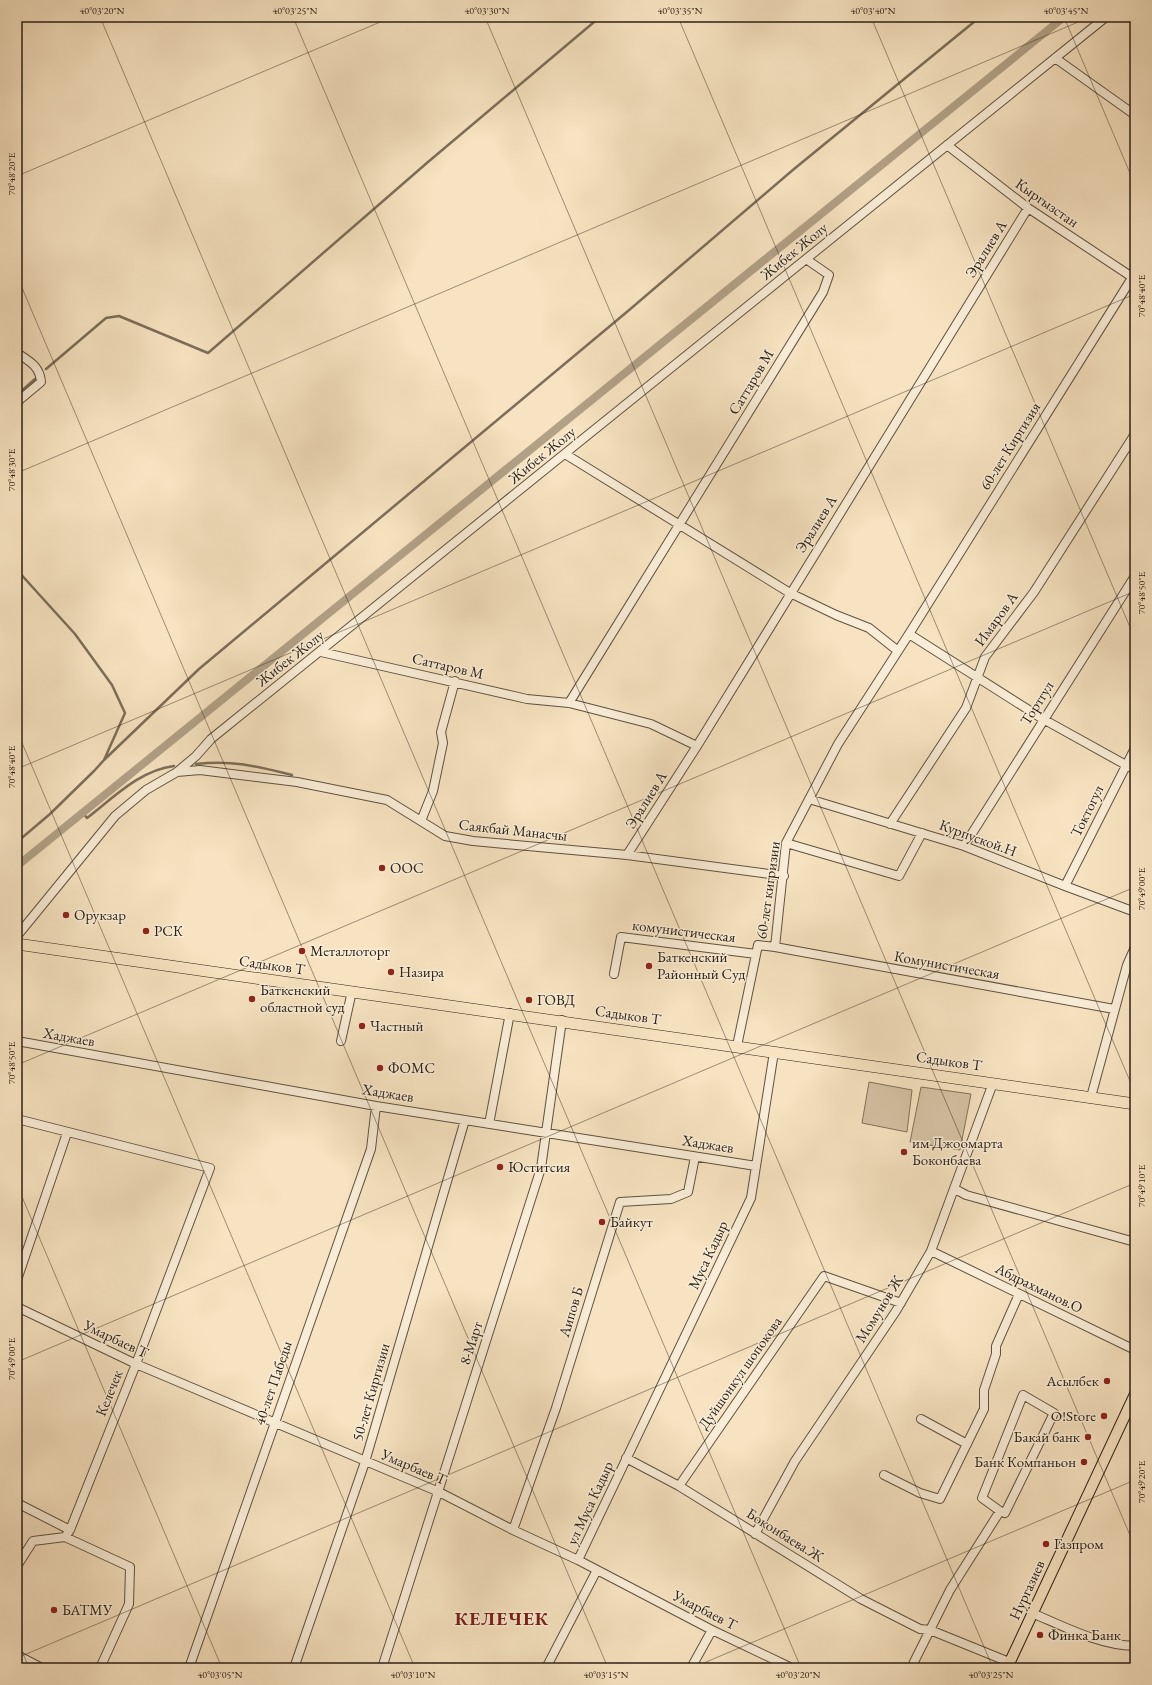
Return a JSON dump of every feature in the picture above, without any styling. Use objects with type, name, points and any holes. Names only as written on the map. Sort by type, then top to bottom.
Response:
[{"type":"highway","name":"Садыков Т","points":[[19,941],[352,991],[562,1020],[1135,1104]]},
{"type":"main road","name":"Нургазиев","points":[[1008,1665],[1135,1394]]},
{"type":"street","name":"Жибек Жолу","points":[[19,941],[115,816],[146,790],[177,772],[196,756],[211,739],[321,652],[1106,17]]},
{"type":"street","points":[[1055,58],[1135,115]]},
{"type":"street","name":"Кыргызстан","points":[[946,145],[1028,208],[1134,276]]},
{"type":"street","name":"Эралиев А","points":[[627,855],[697,746],[1028,208]]},
{"type":"street","name":"Саттаров М","points":[[569,703],[680,526],[823,292],[829,275],[806,259]]},
{"type":"street","name":"60-лет Киргизия","points":[[898,650],[1134,276]]},
{"type":"street","points":[[17,353],[36,366],[40,373],[41,382],[17,402]]},
{"type":"street","name":"Имаров А","points":[[890,824],[966,708],[985,657],[1034,592],[1135,434]]},
{"type":"street","points":[[565,454],[790,593],[836,615],[869,628],[898,650]]},
{"type":"street","name":"Тортгул","points":[[964,846],[1135,576]]},
{"type":"street","points":[[909,634],[1044,719],[1135,770]]},
{"type":"street","name":"60-лет кигризии","points":[[737,1046],[758,945],[775,948],[784,876],[786,843],[838,744],[898,650]]},
{"type":"street","name":"Саттаров М","points":[[321,652],[455,681],[527,699],[569,703],[651,724],[697,746]]},
{"type":"street","points":[[421,821],[433,791],[442,743],[441,732],[455,681]]},
{"type":"street","name":"Токтогул","points":[[1065,886],[1135,748]]},
{"type":"street","name":"Саякбай Манасчы","points":[[177,772],[200,770],[297,782],[386,800],[445,836],[473,841],[627,855],[784,876]]},
{"type":"street","name":"Курпуской.Н","points":[[809,799],[964,846],[1065,886],[1134,911]]},
{"type":"street","points":[[786,843],[899,876],[922,834]]},
{"type":"street","name":"комунистическая","points":[[614,974],[621,937],[756,954]]},
{"type":"street","points":[[1091,1097],[1114,1009],[1127,966],[1135,947]]},
{"type":"street","name":"Комунистическая","points":[[775,948],[1114,1009]]},
{"type":"street","points":[[341,1041],[352,991]]},
{"type":"street","points":[[489,1124],[510,1013]]},
{"type":"street","name":"8-Март","points":[[382,1668],[541,1168],[562,1020]]},
{"type":"street","name":"Хаджаев","points":[[17,1041],[376,1106],[756,1166]]},
{"type":"street","name":"Муса Кадыр","points":[[626,1458],[751,1198],[774,1052]]},
{"type":"street","name":"Момунов Ж","points":[[755,1534],[795,1461],[901,1303],[931,1251],[993,1083]]},
{"type":"street","name":"40-лет Пабеды","points":[[189,1668],[371,1149],[376,1106]]},
{"type":"street","points":[[17,1119],[67,1133],[17,1280]]},
{"type":"street","name":"50-лет Киргизии","points":[[294,1668],[365,1462],[465,1120]]},
{"type":"street","name":"Келечек","points":[[67,1133],[210,1168],[136,1364],[67,1534]]},
{"type":"street","name":"Аипов Б","points":[[513,1530],[556,1408],[620,1202],[671,1199],[688,1192],[695,1157]]},
{"type":"street","points":[[954,1189],[974,1197],[1135,1242]]},
{"type":"street","name":"Абдрахманов.О","points":[[931,1251],[1135,1350]]},
{"type":"street","name":"Дуйшонкул шопокова","points":[[679,1486],[824,1276],[901,1303]]},
{"type":"street","points":[[884,1475],[920,1493],[940,1499],[984,1410],[984,1390],[996,1354],[996,1346],[1019,1294]]},
{"type":"street","name":"Умарбаев Т","points":[[17,1307],[136,1364],[439,1492],[513,1530],[578,1560],[712,1630],[792,1668]]},
{"type":"street","points":[[1023,1395],[1054,1413],[1005,1513],[1000,1511],[982,1498],[1023,1395]]},
{"type":"street","points":[[921,1419],[967,1444]]},
{"type":"street","name":"Боконбаева.Ж","points":[[626,1458],[679,1486],[861,1599],[920,1629],[930,1630],[1008,1665]]},
{"type":"street","name":"ул Муса Кадыр","points":[[578,1560],[626,1458]]},
{"type":"street","points":[[17,1503],[67,1534],[130,1567],[130,1604],[100,1668]]},
{"type":"street","points":[[911,1668],[950,1590],[1000,1511]]},
{"type":"street","points":[[17,1566],[33,1541],[67,1534]]},
{"type":"street","points":[[546,1668],[597,1570]]},
{"type":"street","points":[[1032,1614],[1089,1637],[1135,1646]]},
{"type":"street","points":[[691,1668],[712,1630]]},
{"type":"street","points":[[17,1655],[42,1668]]},
{"type":"shaded area","points":[[869,1082],[912,1090],[907,1132],[862,1123]]},
{"type":"shaded area","points":[[921,1087],[971,1094],[960,1150],[910,1142]]},
{"type":"waterway","points":[[46,369],[106,318],[119,316],[208,353],[428,162],[600,17]]},
{"type":"waterway","points":[[104,760],[199,669],[628,311],[794,169],[980,17]]},
{"type":"waterway","points":[[17,866],[1064,17]]},
{"type":"waterway","points":[[17,395],[35,379]]},
{"type":"waterway","points":[[17,570],[75,634],[112,685],[125,713],[104,760],[50,814],[17,842]]},
{"type":"waterway","points":[[196,764],[233,763],[292,775]]},
{"type":"waterway","points":[[83,813],[87,818],[138,779],[150,773],[174,766]]},
{"type":"place","name":"ООС","points":[[382,868]]},
{"type":"place","name":"Орукзар","points":[[66,915]]},
{"type":"place","name":"РСК","points":[[146,931]]},
{"type":"place","name":"Металлоторг","points":[[302,951]]},
{"type":"place","name":"Баткенский Районный Суд","points":[[649,966]]},
{"type":"place","name":"Назира","points":[[391,972]]},
{"type":"place","name":"Баткенский областной суд","points":[[252,999]]},
{"type":"place","name":"ГОВД","points":[[529,1000]]},
{"type":"place","name":"Частный","points":[[362,1026]]},
{"type":"place","name":"ФОМС","points":[[380,1068]]},
{"type":"place","name":"им Джоомарта Боконбаева","points":[[904,1152]]},
{"type":"place","name":"Юститсия","points":[[500,1167]]},
{"type":"place","name":"Байкут","points":[[602,1222]]},
{"type":"place","name":"Асылбек","points":[[1107,1381]]},
{"type":"place","name":"O!Store","points":[[1104,1416]]},
{"type":"place","name":"Бакай банк","points":[[1088,1437]]},
{"type":"place","name":"Банк Компаньон","points":[[1084,1462]]},
{"type":"place","name":"Газпром","points":[[1046,1544]]},
{"type":"place","name":"БАТМУ","points":[[54,1610]]},
{"type":"place","name":"Финка Банк","points":[[1040,1635]]},
{"type":"district","name":"КЕЛЕЧЕК","points":[[502,1618]]}]
